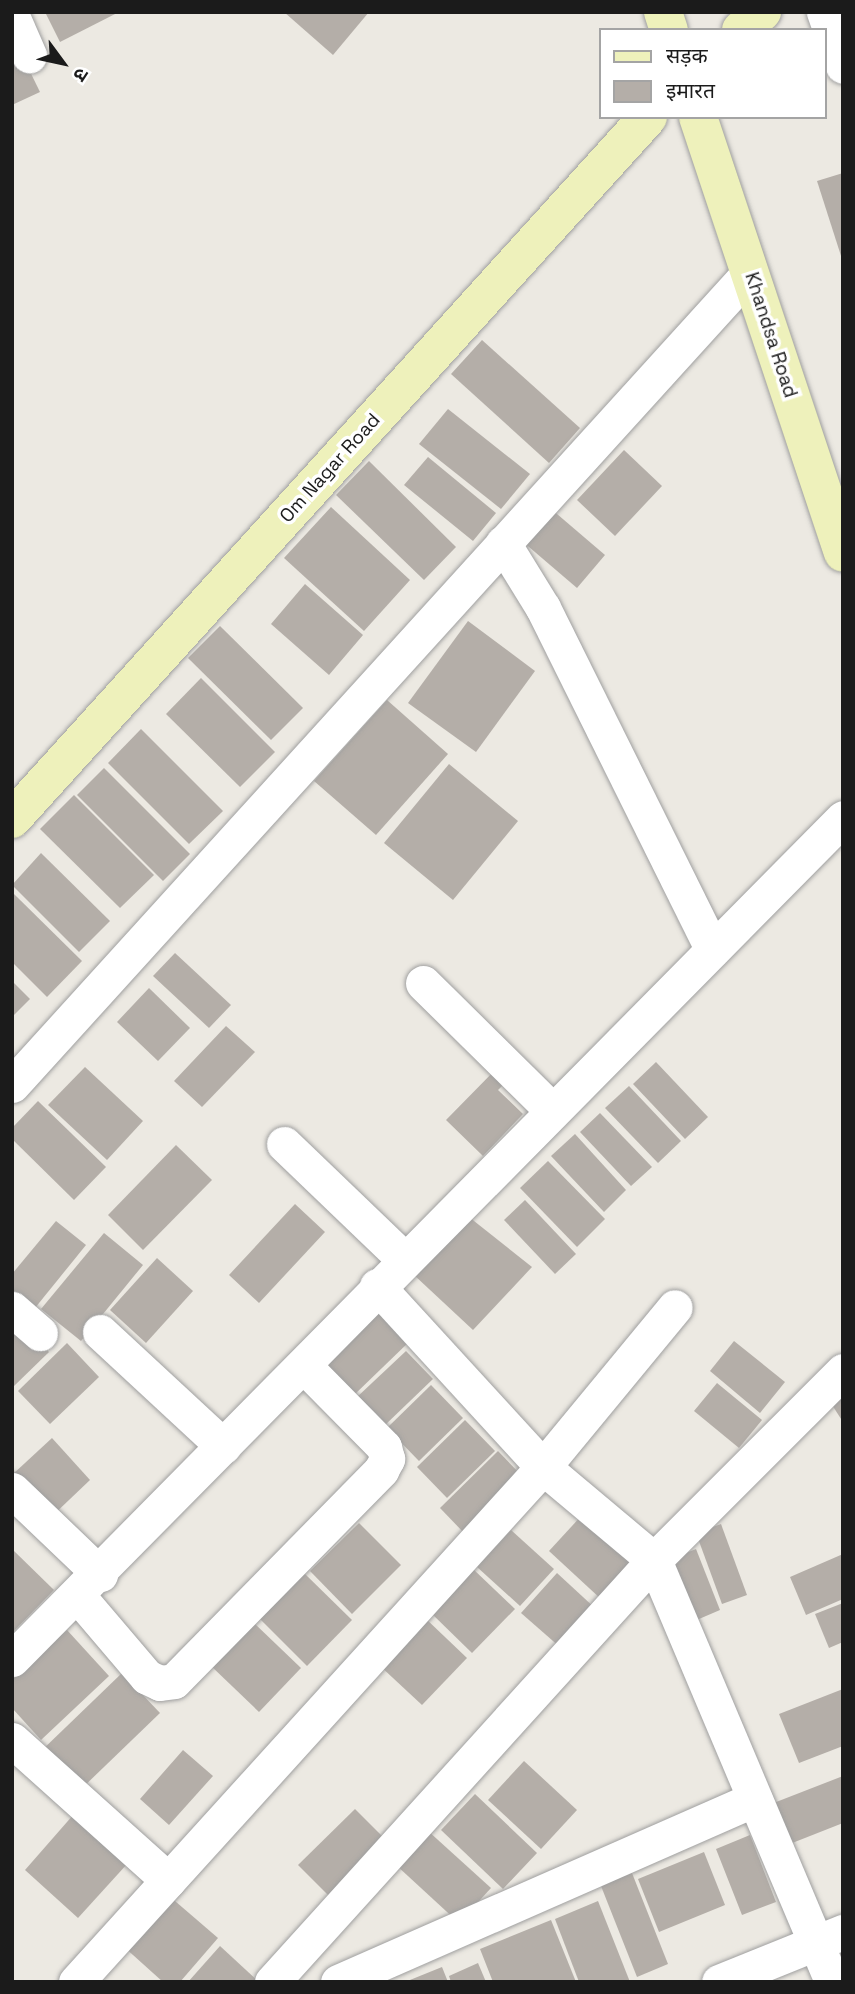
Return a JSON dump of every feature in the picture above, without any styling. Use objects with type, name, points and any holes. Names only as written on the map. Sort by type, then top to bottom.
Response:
[{"type":"street","points":[[743,28],[762,12]]},
{"type":"street","points":[[824,12],[843,66]]},
{"type":"street","points":[[12,16],[29,55]]},
{"type":"street","name":"Om Nagar Road","points":[[12,818],[646,119]]},
{"type":"street","name":"Khandsa Road","points":[[699,119],[843,552]]},
{"type":"street","points":[[12,1085],[750,272]]},
{"type":"street","points":[[503,543],[543,608],[712,950]]},
{"type":"street","points":[[12,1659],[89,1585],[377,1286],[843,818]]},
{"type":"street","points":[[423,983],[552,1110]]},
{"type":"street","points":[[284,1144],[404,1259]]},
{"type":"street","points":[[377,1286],[543,1466],[654,1560],[755,1799],[830,1936],[832,1982]]},
{"type":"street","points":[[76,1982],[543,1466],[676,1307]]},
{"type":"street","points":[[12,1309],[40,1334]]},
{"type":"street","points":[[100,1332],[223,1446]]},
{"type":"street","points":[[12,1490],[89,1585],[147,1677],[160,1683],[174,1681],[381,1470],[387,1459],[384,1447],[303,1365]]},
{"type":"street","points":[[289,1978],[654,1560],[843,1371]]},
{"type":"street","points":[[12,1740],[168,1880]]},
{"type":"street","points":[[338,1982],[755,1799]]},
{"type":"street","points":[[719,1982],[830,1936]]},
{"type":"building","points":[[45,12],[119,12],[60,42]]},
{"type":"building","points":[[284,12],[369,12],[333,55]]},
{"type":"building","points":[[15,41],[40,92],[12,105],[12,43]]},
{"type":"building","points":[[843,173],[843,259],[842,259],[817,181]]},
{"type":"building","points":[[482,340],[580,428],[549,463],[451,374]]},
{"type":"building","points":[[448,409],[530,474],[501,509],[419,444]]},
{"type":"building","points":[[624,450],[662,486],[615,536],[577,500]]},
{"type":"building","points":[[428,457],[496,513],[473,541],[404,485]]},
{"type":"building","points":[[369,461],[456,547],[424,580],[336,495]]},
{"type":"building","points":[[331,507],[410,580],[364,631],[284,558]]},
{"type":"building","points":[[550,508],[605,555],[577,588],[522,541]]},
{"type":"building","points":[[305,584],[363,635],[329,675],[271,624]]},
{"type":"building","points":[[468,621],[535,671],[476,752],[408,703]]},
{"type":"building","points":[[220,626],[303,708],[271,740],[188,658]]},
{"type":"building","points":[[201,678],[275,752],[240,787],[166,714]]},
{"type":"building","points":[[387,700],[448,754],[376,835],[314,781]]},
{"type":"building","points":[[141,729],[223,811],[189,844],[108,763]]},
{"type":"building","points":[[449,764],[518,821],[453,900],[384,843]]},
{"type":"building","points":[[104,768],[190,854],[163,881],[77,795]]},
{"type":"building","points":[[74,795],[154,875],[120,908],[40,829]]},
{"type":"building","points":[[41,853],[110,921],[79,952],[12,885]]},
{"type":"building","points":[[14,894],[82,961],[47,997],[12,962]]},
{"type":"building","points":[[175,953],[231,1005],[209,1028],[153,976]]},
{"type":"building","points":[[12,981],[30,999],[12,1017]]},
{"type":"building","points":[[149,988],[190,1028],[158,1061],[117,1022]]},
{"type":"building","points":[[226,1026],[255,1052],[202,1107],[174,1081]]},
{"type":"building","points":[[656,1062],[708,1117],[685,1139],[633,1084]]},
{"type":"building","points":[[85,1067],[143,1121],[107,1160],[48,1105]]},
{"type":"building","points":[[498,1067],[509,1079],[498,1090],[523,1114],[483,1156],[446,1120]]},
{"type":"building","points":[[629,1086],[681,1141],[658,1163],[605,1108]]},
{"type":"building","points":[[38,1101],[106,1167],[74,1200],[12,1139],[12,1128]]},
{"type":"building","points":[[600,1113],[652,1167],[631,1186],[580,1132]]},
{"type":"building","points":[[575,1134],[626,1190],[604,1212],[551,1156]]},
{"type":"building","points":[[176,1145],[212,1180],[143,1250],[108,1215]]},
{"type":"building","points":[[548,1161],[605,1219],[577,1247],[520,1188]]},
{"type":"building","points":[[525,1200],[576,1254],[555,1274],[504,1220]]},
{"type":"building","points":[[295,1204],[325,1232],[259,1303],[229,1275]]},
{"type":"building","points":[[469,1217],[532,1267],[473,1330],[414,1275]]},
{"type":"building","points":[[56,1221],[86,1245],[35,1308],[12,1290],[12,1274]]},
{"type":"building","points":[[104,1233],[143,1265],[81,1341],[41,1309]]},
{"type":"building","points":[[157,1258],[193,1291],[146,1343],[110,1310]]},
{"type":"building","points":[[380,1309],[411,1340],[353,1396],[323,1364]]},
{"type":"building","points":[[18,1319],[49,1352],[12,1388],[12,1325]]},
{"type":"building","points":[[734,1341],[785,1382],[760,1413],[710,1371]]},
{"type":"building","points":[[67,1343],[99,1377],[50,1424],[18,1391]]},
{"type":"building","points":[[406,1351],[433,1379],[383,1427],[356,1398]]},
{"type":"building","points":[[843,1382],[843,1422],[825,1394]]},
{"type":"building","points":[[717,1383],[762,1420],[739,1448],[694,1411]]},
{"type":"building","points":[[431,1385],[463,1418],[419,1461],[387,1428]]},
{"type":"building","points":[[465,1420],[495,1451],[447,1498],[417,1467]]},
{"type":"building","points":[[52,1438],[90,1480],[48,1520],[12,1475]]},
{"type":"building","points":[[498,1451],[524,1478],[466,1535],[440,1508]]},
{"type":"building","points":[[583,1514],[636,1563],[602,1600],[549,1551]]},
{"type":"building","points":[[359,1523],[401,1565],[352,1614],[310,1571]]},
{"type":"building","points":[[721,1524],[747,1595],[722,1604],[696,1533]]},
{"type":"building","points":[[511,1530],[554,1569],[520,1606],[477,1567]]},
{"type":"building","points":[[12,1549],[54,1590],[12,1633]]},
{"type":"building","points":[[696,1549],[720,1610],[685,1625],[661,1563]]},
{"type":"building","points":[[843,1554],[843,1599],[806,1615],[790,1577]]},
{"type":"building","points":[[472,1568],[515,1609],[472,1653],[430,1612]]},
{"type":"building","points":[[303,1572],[352,1620],[307,1666],[258,1617]]},
{"type":"building","points":[[557,1573],[596,1609],[561,1648],[521,1613]]},
{"type":"building","points":[[843,1603],[843,1642],[829,1648],[815,1614]]},
{"type":"building","points":[[424,1617],[467,1658],[422,1705],[379,1665]]},
{"type":"building","points":[[253,1622],[301,1668],[259,1712],[210,1665]]},
{"type":"building","points":[[67,1630],[109,1676],[41,1740],[12,1708],[12,1680]]},
{"type":"building","points":[[122,1673],[160,1713],[77,1793],[38,1754]]},
{"type":"building","points":[[843,1689],[843,1746],[799,1763],[779,1714]]},
{"type":"building","points":[[183,1750],[213,1776],[169,1825],[140,1799]]},
{"type":"building","points":[[524,1761],[577,1810],[541,1849],[488,1800]]},
{"type":"building","points":[[843,1776],[843,1823],[777,1849],[761,1808]]},
{"type":"building","points":[[475,1794],[537,1853],[503,1889],[441,1830]]},
{"type":"building","points":[[355,1809],[389,1843],[332,1899],[298,1865]]},
{"type":"building","points":[[74,1814],[128,1863],[78,1918],[25,1870]]},
{"type":"building","points":[[427,1830],[491,1888],[459,1923],[396,1865]]},
{"type":"building","points":[[750,1835],[776,1902],[742,1915],[716,1849]]},
{"type":"building","points":[[704,1852],[725,1905],[659,1932],[638,1879]]},
{"type":"building","points":[[630,1868],[668,1964],[637,1977],[599,1881]]},
{"type":"building","points":[[168,1895],[218,1938],[180,1982],[163,1982],[123,1946]]},
{"type":"building","points":[[598,1901],[630,1982],[579,1982],[555,1919]]},
{"type":"building","points":[[551,1920],[576,1982],[493,1982],[480,1949]]},
{"type":"building","points":[[220,1946],[259,1982],[188,1982]]},
{"type":"building","points":[[478,1963],[486,1982],[451,1982],[449,1976]]},
{"type":"building","points":[[442,1967],[448,1982],[405,1982]]}]
